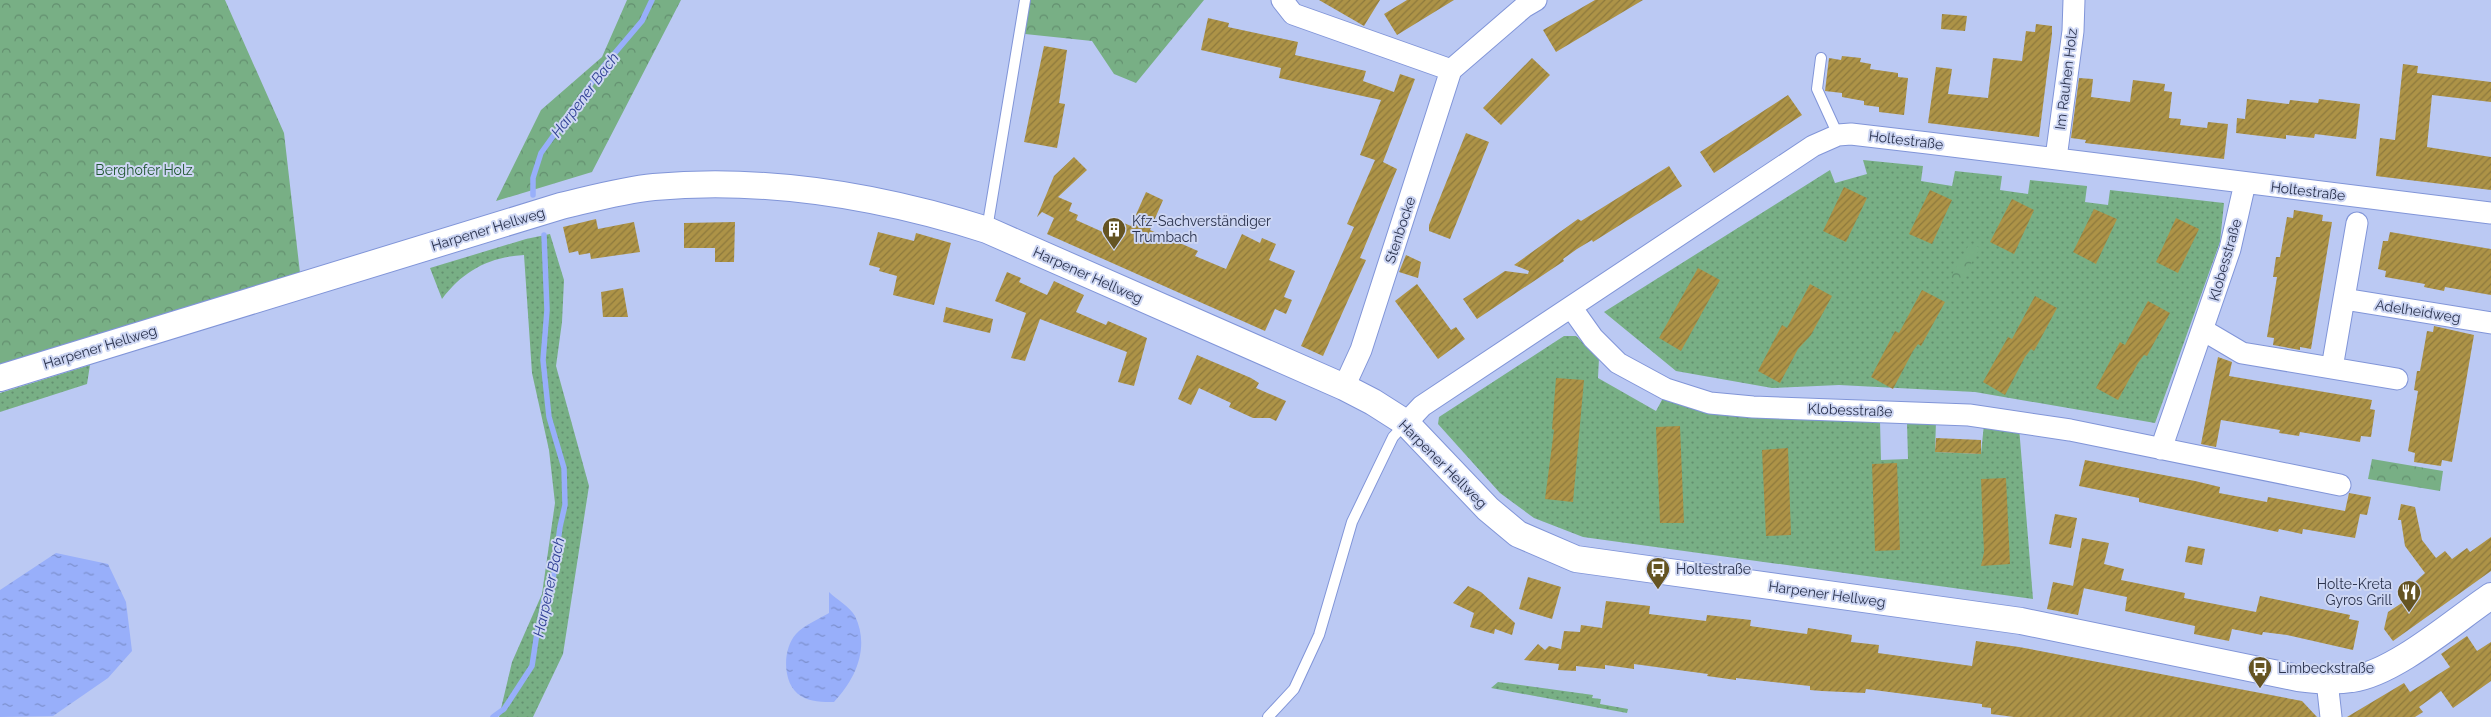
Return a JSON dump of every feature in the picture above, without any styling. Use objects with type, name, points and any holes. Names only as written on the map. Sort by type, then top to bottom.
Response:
[{"type":"street","points":[[1282,0],[1294,14],[1451,70],[1524,7],[1536,0]]},
{"type":"street","name":"Im Rauhen Holz","points":[[2056,158],[2074,31],[2074,0]]},
{"type":"street","name":"Stenbocke","points":[[1344,387],[1363,344],[1451,70]]},
{"type":"street","name":"Holtestraße","points":[[1406,423],[1422,406],[1813,146],[1838,135],[1858,135],[2056,158],[2491,213]]},
{"type":"street","name":"Klobesstraße","points":[[2162,450],[2230,249],[2245,183]]},
{"type":"street","name":"Harpener Hellweg","points":[[0,378],[561,206],[653,187],[747,184],[860,197],[987,230],[1344,387],[1406,423],[1488,509],[1518,534],[1576,558],[2021,620],[2298,678],[2327,681],[2353,679],[2374,674],[2417,648],[2491,596]]},
{"type":"street","points":[[2332,368],[2357,223]]},
{"type":"street","name":"Adelheidweg","points":[[2344,299],[2491,323]]},
{"type":"street","name":"Klobesstraße","points":[[1571,307],[1594,338],[1618,363],[1666,389],[1710,403],[1753,408],[1961,414],[2070,430],[2340,485]]},
{"type":"street","points":[[2203,330],[2242,353],[2397,379]]},
{"type":"street","points":[[2327,681],[2331,717]]},
{"type":"lane","points":[[987,230],[1025,0]]},
{"type":"lane","points":[[1821,58],[1817,89],[1838,135]]},
{"type":"lane","points":[[1268,717],[1294,689],[1318,635],[1352,522],[1393,437],[1406,423]]},
{"type":"green space","name":"Berghofer Holz","points":[[0,0],[225,0],[284,133],[300,273],[0,365]]},
{"type":"green space","points":[[627,0],[681,0],[592,172],[496,201],[541,110],[602,57]]},
{"type":"green space","points":[[1030,0],[1204,0],[1136,83],[1114,74],[1092,41],[1025,34]]},
{"type":"green space","points":[[1863,160],[1923,166],[1921,181],[1952,186],[1955,171],[2002,176],[2000,190],[2028,194],[2030,180],[2087,186],[2085,202],[2108,205],[2110,190],[2224,203],[2220,242],[2155,423],[1975,392],[1839,385],[1772,388],[1676,371],[1604,312],[1830,170],[1835,183],[1867,174]]},
{"type":"green space","points":[[550,234],[564,280],[562,322],[556,366],[589,486],[563,654],[533,717],[499,717],[512,662],[542,594],[555,503],[549,450],[532,373],[524,255],[499,259],[478,267],[450,289],[442,299],[430,268],[526,239]]},
{"type":"green space","points":[[1970,243],[1980,248],[1959,285],[1949,280]]},
{"type":"green space","points":[[1564,336],[1576,336],[1599,358],[1598,378],[1656,411],[1663,398],[1880,421],[1881,460],[1908,459],[1907,422],[1936,421],[1935,452],[1981,454],[1984,424],[2019,427],[2033,599],[1583,537],[1534,518],[1500,493],[1438,424],[1439,417]]},
{"type":"green space","points":[[90,365],[87,384],[0,412],[0,393]]},
{"type":"green space","points":[[2372,459],[2443,471],[2440,491],[2368,479]]},
{"type":"green space","points":[[1498,682],[1593,695],[1592,698],[1601,699],[1600,704],[1628,709],[1627,713],[1491,688]]},
{"type":"water","points":[[56,553],[108,564],[126,602],[132,651],[108,678],[53,716],[0,717],[0,590]]},
{"type":"water","points":[[829,592],[855,616],[861,639],[861,651],[849,683],[834,702],[812,701],[801,696],[790,684],[787,676],[786,657],[791,641],[796,634],[807,625],[829,613]]},
{"type":"building","points":[[1319,0],[1380,0],[1364,26]]},
{"type":"building","points":[[1407,0],[1454,0],[1397,35],[1384,14]]},
{"type":"building","points":[[1595,0],[1643,0],[1556,52],[1543,30]]},
{"type":"building","points":[[1942,14],[1967,16],[1965,31],[1941,29]]},
{"type":"building","points":[[1208,18],[1229,23],[1228,27],[1298,42],[1295,55],[1366,71],[1363,81],[1394,92],[1400,74],[1415,79],[1383,162],[1397,169],[1360,258],[1366,260],[1323,356],[1301,346],[1354,227],[1347,224],[1375,160],[1360,155],[1381,100],[1279,78],[1281,68],[1201,50]]},
{"type":"building","points":[[2036,24],[2052,26],[2039,137],[1928,123],[1936,67],[1952,69],[1948,94],[1988,98],[1993,58],[2022,61],[2026,31],[2035,32]]},
{"type":"building","points":[[1044,46],[1067,50],[1059,103],[1065,104],[1057,148],[1024,142]]},
{"type":"building","points":[[1842,56],[1861,58],[1860,62],[1871,64],[1870,69],[1898,73],[1898,77],[1908,78],[1904,115],[1879,112],[1879,107],[1864,105],[1864,101],[1842,97],[1842,93],[1825,91],[1829,58],[1841,60]]},
{"type":"building","points":[[1532,58],[1550,75],[1501,125],[1483,108]]},
{"type":"building","points":[[2403,64],[2418,66],[2417,73],[2491,82],[2491,102],[2432,95],[2427,147],[2491,157],[2491,190],[2376,176],[2380,138],[2395,140]]},
{"type":"building","points":[[2079,78],[2093,79],[2091,97],[2130,102],[2133,80],[2165,84],[2164,91],[2172,92],[2169,118],[2181,119],[2180,125],[2207,128],[2208,122],[2228,124],[2224,159],[2085,143],[2086,140],[2071,138]]},
{"type":"building","points":[[1788,95],[1802,115],[1714,173],[1700,152]]},
{"type":"building","points":[[2247,99],[2289,104],[2290,100],[2318,103],[2319,99],[2360,104],[2356,139],[2315,134],[2314,138],[2286,135],[2286,139],[2236,133],[2237,118],[2245,119]]},
{"type":"building","points":[[1466,133],[1489,142],[1450,239],[1429,231],[1429,225]]},
{"type":"building","points":[[1074,157],[1087,170],[1058,197],[1072,203],[1069,211],[1078,215],[1076,220],[1105,233],[1112,218],[1131,226],[1146,192],[1163,200],[1150,230],[1198,251],[1195,256],[1226,269],[1242,234],[1260,243],[1262,238],[1276,244],[1269,260],[1295,271],[1284,297],[1292,300],[1286,314],[1275,309],[1265,331],[1047,234],[1054,218],[1042,212],[1037,217],[1054,176]]},
{"type":"building","points":[[1669,166],[1682,186],[1593,242],[1592,240],[1577,249],[1563,259],[1564,261],[1477,319],[1463,299],[1505,271],[1528,274],[1529,271],[1514,265],[1578,219],[1581,221]]},
{"type":"building","points":[[1844,187],[1867,198],[1846,242],[1823,231]]},
{"type":"building","points":[[1930,190],[1952,200],[1932,244],[1909,234]]},
{"type":"building","points":[[2012,199],[2034,210],[2014,254],[1990,242]]},
{"type":"building","points":[[2094,209],[2117,219],[2096,264],[2073,252]]},
{"type":"building","points":[[2294,210],[2323,215],[2322,221],[2332,222],[2311,349],[2300,347],[2300,350],[2273,345],[2274,338],[2267,337],[2277,277],[2273,277],[2276,257],[2280,257],[2287,217],[2293,218]]},
{"type":"building","points":[[2176,218],[2199,229],[2178,273],[2156,262]]},
{"type":"building","points":[[596,219],[598,229],[634,222],[640,252],[591,259],[590,253],[579,255],[578,251],[569,253],[563,227]]},
{"type":"building","points":[[735,222],[734,262],[715,262],[715,248],[684,248],[684,223]]},
{"type":"building","points":[[878,232],[914,241],[916,233],[951,243],[934,305],[893,295],[897,276],[879,271],[880,268],[869,265]]},
{"type":"building","points":[[2390,232],[2491,249],[2491,295],[2445,287],[2444,291],[2424,287],[2425,284],[2385,277],[2386,271],[2378,269],[2383,241],[2388,241]]},
{"type":"building","points":[[1406,255],[1421,262],[1418,278],[1399,272]]},
{"type":"building","points":[[1698,268],[1720,280],[1681,351],[1659,338]]},
{"type":"building","points":[[1007,272],[1021,278],[1019,282],[1047,295],[1054,281],[1084,295],[1076,312],[1106,325],[1108,321],[1147,338],[1134,386],[1118,382],[1127,352],[1040,319],[1025,361],[1011,358],[1026,313],[995,301]]},
{"type":"building","points":[[1417,284],[1451,330],[1456,327],[1465,339],[1438,359],[1395,301]]},
{"type":"building","points":[[1810,284],[1832,296],[1811,335],[1798,349],[1780,383],[1758,371],[1782,325],[1787,328]]},
{"type":"building","points":[[623,288],[628,317],[603,317],[601,292]]},
{"type":"building","points":[[1922,290],[1945,302],[1921,346],[1918,344],[1913,351],[1893,389],[1871,377],[1895,331],[1899,333]]},
{"type":"building","points":[[2035,296],[2057,308],[2034,351],[2031,349],[2025,357],[2005,395],[1983,382],[2008,337],[2012,339]]},
{"type":"building","points":[[2148,301],[2170,313],[2147,356],[2144,355],[2138,363],[2118,400],[2096,388],[2120,342],[2125,345]]},
{"type":"building","points":[[946,307],[993,319],[990,333],[943,322]]},
{"type":"building","points":[[2434,326],[2474,335],[2452,462],[2442,460],[2441,466],[2414,462],[2415,453],[2408,451],[2418,391],[2414,390],[2417,371],[2420,371],[2427,331],[2433,332]]},
{"type":"building","points":[[1197,355],[1251,378],[1259,383],[1256,388],[1286,401],[1276,421],[1270,418],[1253,418],[1229,407],[1231,403],[1199,388],[1191,405],[1178,399]]},
{"type":"building","points":[[2218,357],[2232,362],[2229,376],[2372,400],[2370,409],[2375,410],[2371,437],[2361,436],[2360,442],[2300,432],[2299,436],[2279,433],[2280,430],[2221,420],[2216,447],[2201,444]]},
{"type":"building","points":[[1556,378],[1584,380],[1573,502],[1545,499],[1554,430],[1552,429]]},
{"type":"building","points":[[1680,426],[1684,523],[1660,523],[1656,427]]},
{"type":"building","points":[[1936,438],[1981,440],[1981,454],[1935,452]]},
{"type":"building","points":[[1788,448],[1791,535],[1766,536],[1762,450]]},
{"type":"building","points":[[2085,460],[2195,481],[2220,487],[2219,493],[2267,502],[2268,497],[2345,511],[2349,493],[2371,497],[2367,515],[2360,514],[2355,538],[2303,529],[2302,534],[2279,529],[2278,532],[2139,502],[2139,498],[2079,486]]},
{"type":"building","points":[[1897,463],[1900,550],[1875,551],[1872,464]]},
{"type":"building","points":[[2006,478],[2010,564],[1981,566],[1984,552],[1981,479]]},
{"type":"building","points":[[2401,504],[2415,507],[2422,540],[2436,558],[2445,551],[2452,559],[2467,548],[2470,552],[2491,537],[2491,571],[2393,641],[2384,629],[2388,612],[2411,597],[2406,590],[2425,573],[2405,546],[2401,520],[2398,520]]},
{"type":"building","points":[[2055,514],[2077,518],[2071,548],[2049,544]]},
{"type":"building","points":[[2082,538],[2109,543],[2104,564],[2124,569],[2121,580],[2185,593],[2184,598],[2256,612],[2260,596],[2350,615],[2349,619],[2359,621],[2353,650],[2287,635],[2263,632],[2262,635],[2232,629],[2229,641],[2194,634],[2195,626],[2125,611],[2127,597],[2073,586]]},
{"type":"building","points":[[2188,546],[2205,549],[2202,565],[2185,562]]},
{"type":"building","points":[[1528,577],[1561,587],[1552,619],[1519,609]]},
{"type":"building","points":[[2053,582],[2084,588],[2078,615],[2047,609]]},
{"type":"building","points":[[1468,586],[1481,592],[1515,623],[1512,635],[1495,629],[1494,634],[1470,627],[1474,613],[1453,603]]},
{"type":"building","points":[[1606,601],[1650,606],[1649,614],[1706,621],[1707,615],[1751,620],[1750,626],[1807,634],[1808,628],[1852,635],[1851,642],[1879,645],[1878,653],[1972,666],[1976,641],[2019,647],[2302,701],[2317,717],[2014,717],[1991,714],[1991,708],[1982,707],[1982,704],[1866,689],[1865,693],[1810,690],[1810,686],[1736,678],[1736,680],[1707,676],[1708,674],[1634,664],[1634,669],[1605,665],[1605,669],[1576,666],[1576,671],[1558,670],[1559,664],[1524,660],[1538,644],[1545,650],[1549,646],[1561,649],[1564,631],[1580,632],[1581,625],[1602,628]]},
{"type":"building","points":[[2467,636],[2477,651],[2491,642],[2491,681],[2453,708],[2441,691],[2419,707],[2423,712],[2415,717],[2347,717],[2404,683],[2410,692],[2450,667],[2441,654]]},
{"type":"waterway","name":"Harpener Bach","points":[[533,195],[533,178],[541,153],[603,67],[642,21],[652,0]]},
{"type":"waterway","name":"Harpener Bach","points":[[493,717],[504,709],[532,666],[544,600],[553,580],[565,505],[564,468],[549,417],[543,360],[547,310],[544,235]]},
{"type":"place","name":"Kfz-Sachverständiger Trumbach","points":[[1114,250]]},
{"type":"place","name":"Holtestraße","points":[[1658,590]]},
{"type":"place","name":"Holte-Kreta Gyros Grill","points":[[2409,613]]},
{"type":"place","name":"Limbeckstraße","points":[[2260,689]]}]
